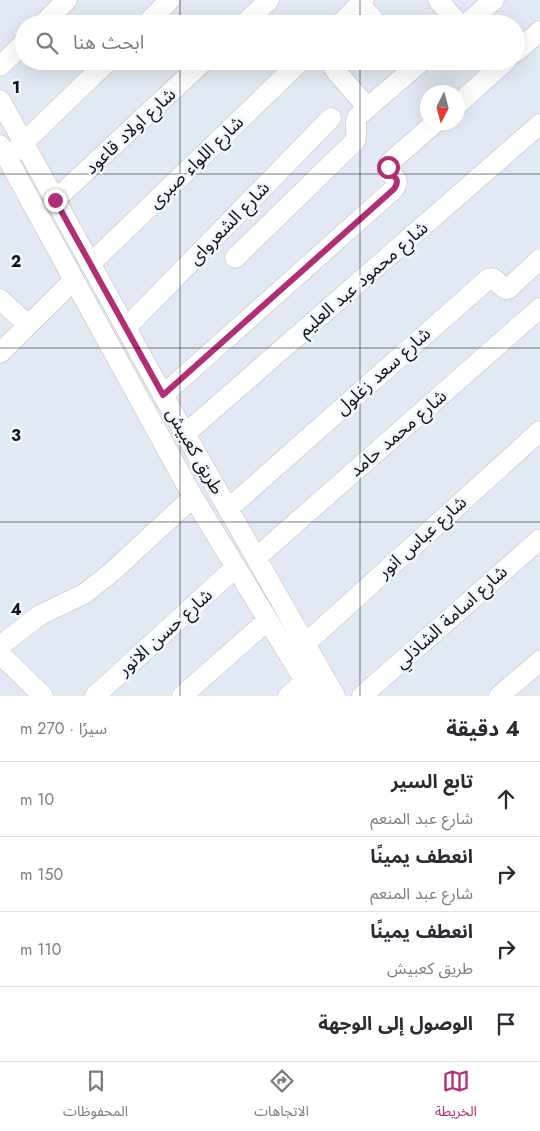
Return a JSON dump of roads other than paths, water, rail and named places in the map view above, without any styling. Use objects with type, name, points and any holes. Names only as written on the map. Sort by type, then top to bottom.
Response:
[{"type":"street","points":[[52,15],[67,0]]},
{"type":"street","points":[[155,15],[170,0]]},
{"type":"street","points":[[253,15],[269,0]]},
{"type":"street","points":[[438,0],[451,15]]},
{"type":"street","points":[[476,15],[494,0]]},
{"type":"street","points":[[349,15],[362,2],[371,15]]},
{"type":"street","points":[[525,44],[540,31]]},
{"type":"street","points":[[0,66],[15,52]]},
{"type":"street","points":[[4,151],[24,144],[99,70]]},
{"type":"street","name":"شارع اولاد قاعود","points":[[55,200],[194,70]]},
{"type":"street","name":"شارع اللواء صبرى","points":[[90,264],[292,70]]},
{"type":"street","points":[[334,70],[368,108]]},
{"type":"street","points":[[235,258],[355,141],[357,136],[356,120],[358,116],[409,70]]},
{"type":"street","points":[[465,98],[496,70]]},
{"type":"street","name":"طريق كعبيش","points":[[0,100],[163,395],[335,696]]},
{"type":"street","name":"شارع الشعرواى","points":[[126,328],[331,118]]},
{"type":"street","name":"شارع محمود عبد العليم","points":[[186,434],[540,124]]},
{"type":"street","points":[[163,395],[394,189],[397,182],[396,178],[388,171],[389,163],[427,130]]},
{"type":"street","name":"طريق كعبيش","points":[[4,151],[193,497],[310,689]]},
{"type":"street","name":"شارع سعد زغلول","points":[[228,509],[488,279],[493,278],[505,289],[508,289],[540,259]]},
{"type":"street","points":[[0,353],[74,280]]},
{"type":"street","points":[[0,299],[28,325]]},
{"type":"street","name":"شارع محمد حامد","points":[[256,558],[540,308]]},
{"type":"street","name":"شارع عباس انور","points":[[305,644],[540,431]]},
{"type":"street","points":[[42,696],[3,642],[40,615],[84,594],[112,572],[193,497]]},
{"type":"street","points":[[224,547],[243,535]]},
{"type":"street","name":"شارع اسامة الشاذلي","points":[[362,696],[540,539]]},
{"type":"street","name":"شارع حسن الانور","points":[[95,696],[236,567]]},
{"type":"street","points":[[182,696],[268,620]]},
{"type":"street","points":[[499,696],[540,661]]},
{"type":"street","points":[[288,696],[310,689]]}]
